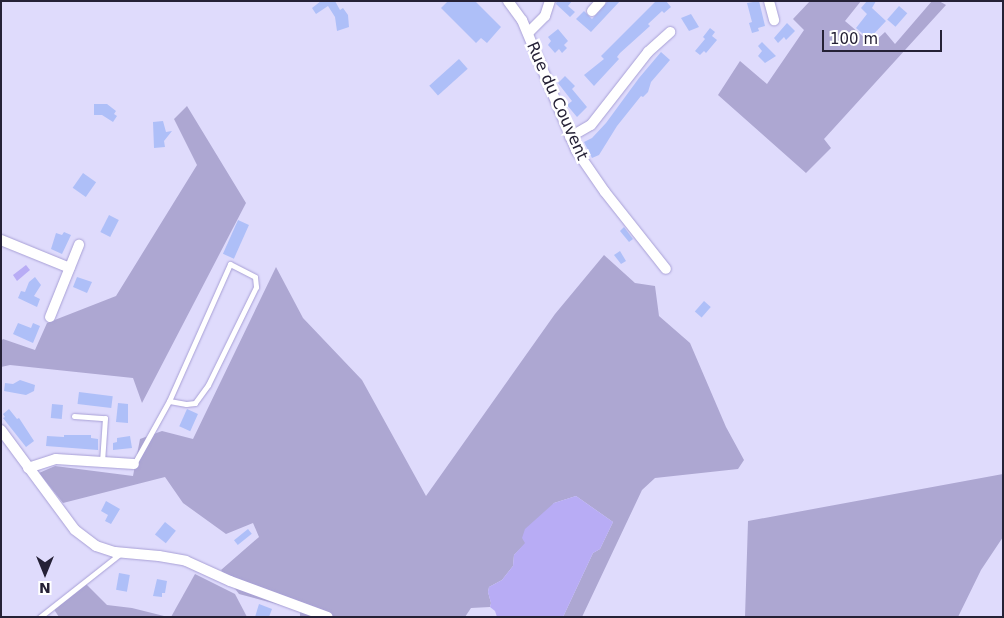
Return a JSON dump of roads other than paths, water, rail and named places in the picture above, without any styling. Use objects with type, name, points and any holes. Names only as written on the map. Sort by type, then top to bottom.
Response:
[{"type":"street","name":"Rue du Couvent","points":[[508,1],[518,13],[528,34],[570,137],[585,164],[666,269]]},
{"type":"street","points":[[528,34],[545,16],[550,1]]},
{"type":"street","points":[[592,11],[601,1]]},
{"type":"street","points":[[769,1],[774,20]]},
{"type":"street","points":[[570,137],[591,125],[648,52],[670,32]]},
{"type":"street","points":[[1,240],[70,268]]},
{"type":"street","points":[[50,317],[79,245]]},
{"type":"street","points":[[1,430],[28,468],[85,540],[102,549],[121,553],[169,557],[186,561],[230,581],[328,617]]},
{"type":"street","points":[[28,468],[56,459],[134,464]]},
{"type":"lane","points":[[134,464],[151,437],[169,401],[230,264],[255,277],[256,287],[208,385],[195,403],[186,404],[169,401]]},
{"type":"lane","points":[[74,416],[105,418],[102,462]]},
{"type":"lane","points":[[40,617],[121,553]]}]
